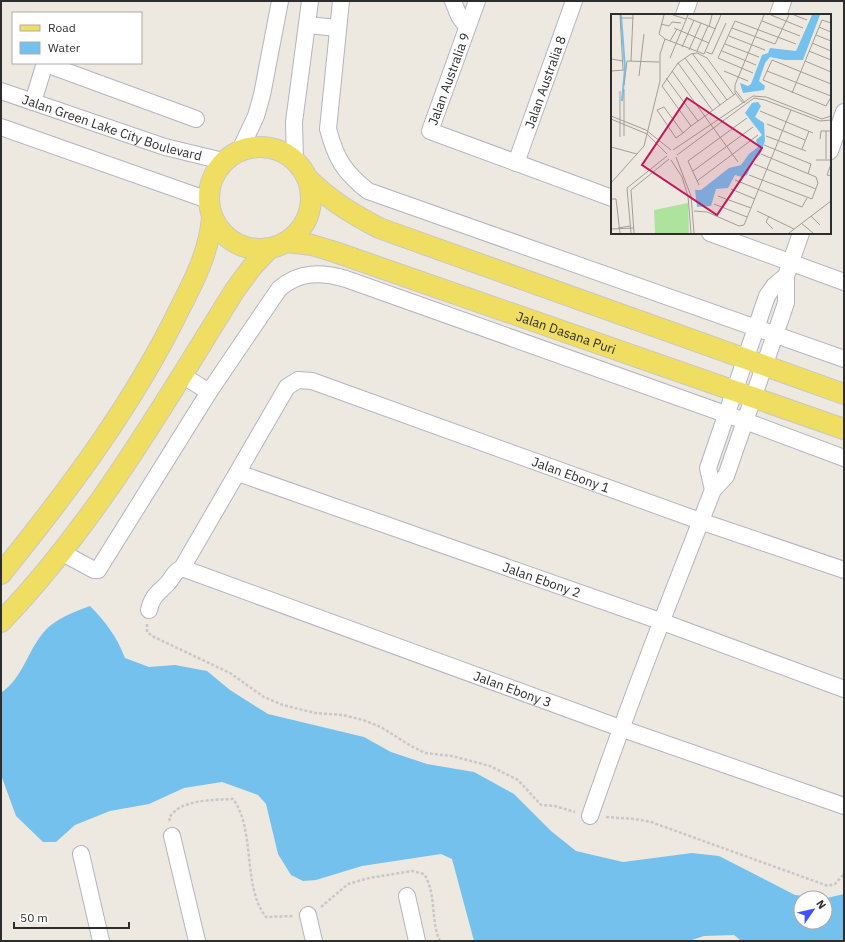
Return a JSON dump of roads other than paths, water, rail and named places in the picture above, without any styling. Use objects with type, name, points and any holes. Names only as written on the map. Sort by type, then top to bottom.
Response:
[{"type":"main road","points":[[1,574],[57,505],[120,414],[168,333],[199,270],[211,233],[210,209],[212,179],[223,161],[240,150],[259,146],[279,150],[295,161],[307,178],[329,199],[354,215],[379,228],[745,360],[844,394]]},
{"type":"main road","points":[[1,622],[82,527],[142,439],[235,290],[252,267],[300,230],[309,214],[311,196],[307,178]]},
{"type":"main road","points":[[210,209],[221,232],[235,243],[251,249],[278,246]]},
{"type":"main road","name":"Jalan Dasana Puri","points":[[278,246],[312,245],[335,252],[844,429]]},
{"type":"street","points":[[240,150],[256,116],[262,95],[280,1]]},
{"type":"street","points":[[295,161],[294,122],[310,1]]},
{"type":"street","points":[[341,1],[328,129],[333,149],[341,164],[351,177],[368,190],[844,360]]},
{"type":"street","name":"Jalan Australia 9","points":[[453,1],[459,16],[467,27]]},
{"type":"street","name":"Jalan Australia 9","points":[[477,1],[430,131],[516,163]]},
{"type":"street","name":"Jalan Australia 8","points":[[516,163],[574,1]]},
{"type":"street","points":[[684,14],[689,1]]},
{"type":"street","points":[[778,14],[783,1]]},
{"type":"street","points":[[307,25],[338,28]]},
{"type":"street","points":[[33,102],[44,66],[46,64],[196,119]]},
{"type":"street","name":"Jalan Green Lake City Boulevard","points":[[1,91],[165,147],[223,161]]},
{"type":"street","points":[[831,148],[844,112]]},
{"type":"street","points":[[1,127],[210,209]]},
{"type":"street","points":[[516,163],[611,198]]},
{"type":"street","points":[[712,234],[788,269],[844,282]]},
{"type":"street","points":[[590,816],[620,728],[660,621],[712,490],[726,476],[746,421],[786,303],[788,269],[801,234]]},
{"type":"street","points":[[712,490],[708,468],[726,414],[767,296],[788,269]]},
{"type":"street","points":[[61,552],[94,570],[98,570],[209,392],[279,288],[288,281],[297,277],[312,274],[328,274],[746,421],[844,458]]},
{"type":"street","points":[[182,375],[209,392]]},
{"type":"street","name":"Jalan Ebony 1","points":[[238,473],[287,387],[298,380],[312,381],[700,521],[844,570]]},
{"type":"street","points":[[149,610],[155,594],[168,583],[174,572],[182,568],[238,473]]},
{"type":"street","name":"Jalan Ebony 2","points":[[238,473],[660,621],[844,689]]},
{"type":"street","name":"Jalan Ebony 3","points":[[182,568],[620,728],[844,806]]},
{"type":"street","points":[[172,836],[198,941]]},
{"type":"street","points":[[81,854],[101,941]]},
{"type":"street","points":[[407,896],[417,941]]},
{"type":"street","points":[[308,915],[314,941]]},
{"type":"water","points":[[90,606],[115,637],[125,658],[149,667],[175,665],[207,671],[230,690],[268,714],[364,737],[391,752],[427,764],[474,772],[514,794],[551,831],[576,851],[623,862],[692,853],[719,856],[793,894],[793,930],[833,930],[833,897],[844,894],[844,941],[741,941],[734,935],[704,936],[689,941],[474,941],[452,859],[441,854],[362,866],[316,880],[303,881],[291,875],[278,854],[266,804],[258,795],[222,782],[184,788],[149,804],[110,811],[75,825],[56,842],[43,842],[16,816],[1,775],[1,693],[9,686],[20,672],[32,649],[43,633],[65,616]]}]
